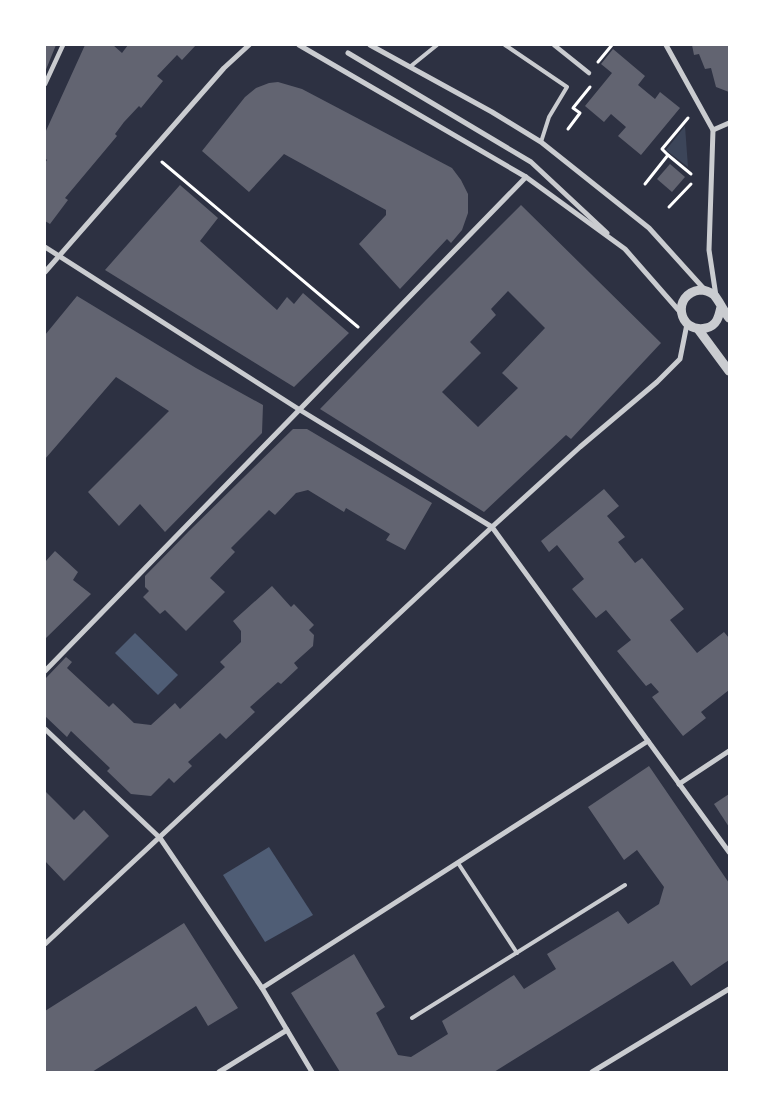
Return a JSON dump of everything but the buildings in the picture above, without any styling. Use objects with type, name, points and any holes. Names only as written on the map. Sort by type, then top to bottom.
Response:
[{"type":"street","points":[[45,84],[63,45]]},
{"type":"street","points":[[45,272],[224,68],[248,45]]},
{"type":"street","points":[[299,45],[526,177],[624,249]]},
{"type":"street","points":[[370,45],[492,112],[541,142],[649,228],[705,290],[716,296]]},
{"type":"street","points":[[554,45],[589,73]]},
{"type":"street","points":[[666,45],[713,130],[709,250],[716,296],[729,318]]},
{"type":"street","points":[[348,53],[531,162],[624,249],[681,313],[687,324],[698,329],[729,370]]},
{"type":"street","points":[[713,130],[729,123]]},
{"type":"street","points":[[45,671],[526,177]]},
{"type":"street","points":[[45,247],[300,410],[492,527],[729,852]]},
{"type":"street","points":[[681,313],[683,300],[692,292],[705,290]]},
{"type":"street","points":[[698,329],[710,327],[718,319],[721,307]]},
{"type":"street","points":[[45,944],[492,527],[580,447],[657,382],[680,359],[687,324]]},
{"type":"street","points":[[45,729],[160,838],[262,988],[312,1072]]},
{"type":"street","points":[[262,988],[648,741]]},
{"type":"street","points":[[679,784],[729,751]]},
{"type":"street","points":[[592,1072],[729,989]]},
{"type":"street","points":[[219,1072],[287,1030]]},
{"type":"lane","points":[[410,66],[437,45]]},
{"type":"lane","points":[[505,45],[567,87],[549,118],[541,142]]},
{"type":"lane","points":[[458,863],[517,952]]},
{"type":"lane","points":[[412,1018],[625,885]]},
{"type":"path","points":[[568,129],[580,113],[573,108],[596,79],[589,73],[612,45]]},
{"type":"path","points":[[691,174],[662,150],[692,114]]},
{"type":"path","points":[[150,152],[370,338]]},
{"type":"path","points":[[645,184],[668,155]]},
{"type":"path","points":[[669,207],[691,184]]},
{"type":"shaded area","points":[[685,126],[688,167],[666,150]]},
{"type":"shaded area","points":[[135,633],[178,675],[158,695],[115,653]]},
{"type":"shaded area","points":[[269,847],[313,915],[265,942],[223,875]]}]
